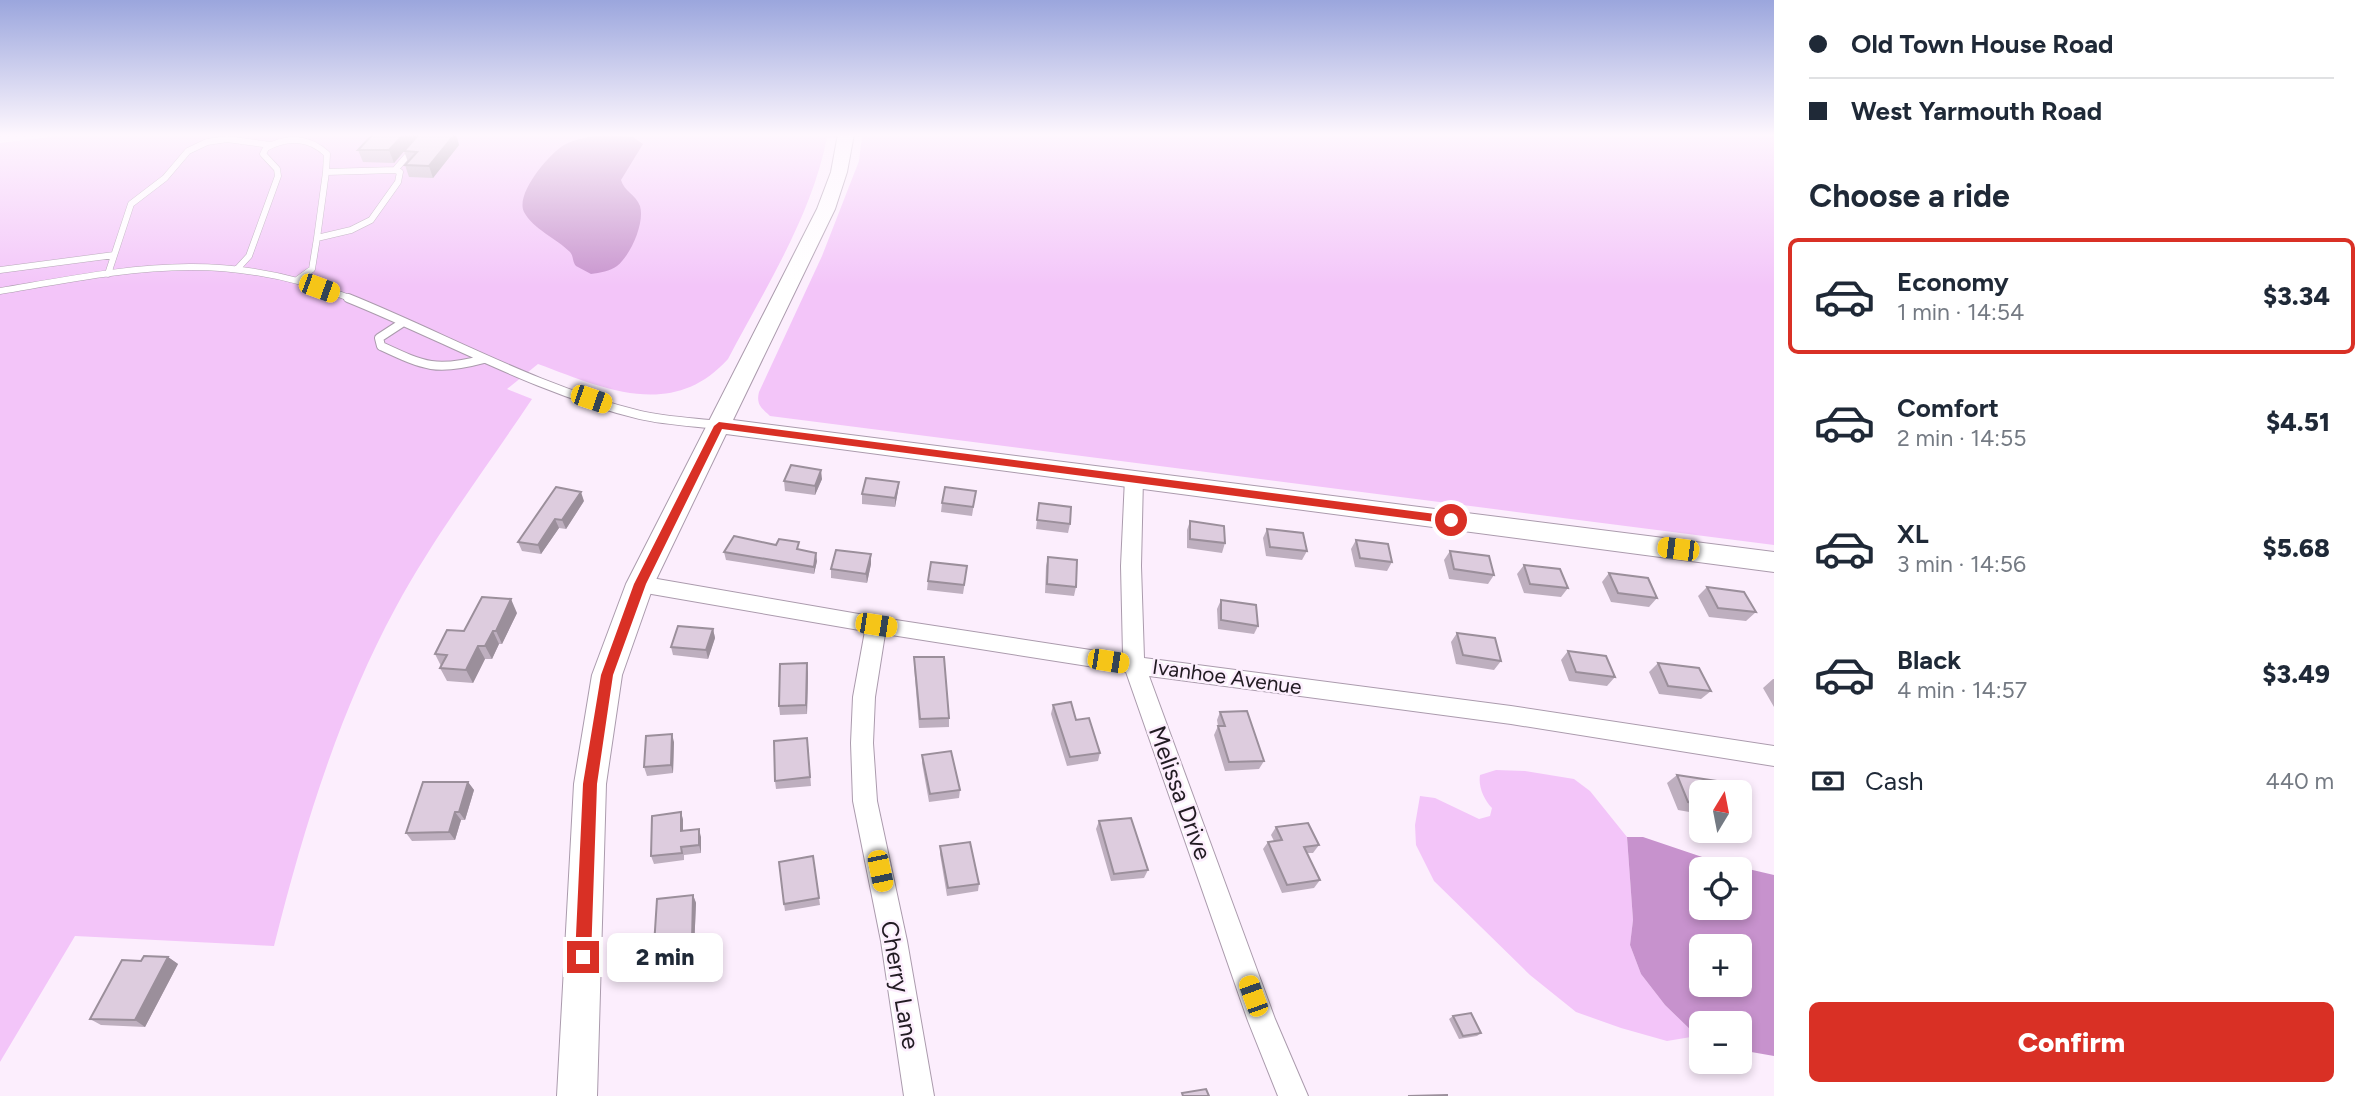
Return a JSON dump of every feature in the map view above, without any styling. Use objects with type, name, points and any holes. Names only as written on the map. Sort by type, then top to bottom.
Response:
[{"type":"main road","points":[[577,1096],[590,784],[607,675],[640,584],[826,209],[833,185]]},
{"type":"main road","points":[[719,426],[1774,562]]},
{"type":"street","name":"Melissa Drive","points":[[1133,478],[1131,566],[1134,665],[1258,1008],[1293,1096]]},
{"type":"street","name":"Ivanhoe Avenue","points":[[640,584],[876,625],[1134,665],[1511,715],[1774,755]]},
{"type":"street","name":"Cherry Lane","points":[[876,625],[864,696],[862,743],[865,801],[894,941],[919,1096]]},
{"type":"lane","points":[[108,274],[131,204],[156,185]]},
{"type":"lane","points":[[238,268],[249,256],[275,185]]},
{"type":"lane","points":[[297,280],[312,269],[324,185]]},
{"type":"lane","points":[[317,237],[351,230],[372,220],[396,185]]},
{"type":"lane","points":[[0,270],[114,256]]},
{"type":"lane","points":[[0,291],[175,265],[238,268],[297,280],[365,305],[543,383],[641,415],[719,426]]},
{"type":"lane","points":[[402,323],[379,338],[381,346],[429,368],[440,369],[484,359]]},
{"type":"shaded area","points":[[0,185],[814,185],[786,251],[728,359],[706,378],[684,389],[660,394],[636,394],[587,382],[538,364],[507,389],[532,399],[427,554],[376,647],[324,772],[274,946],[75,936],[0,1062]]},
{"type":"shaded area","points":[[529,185],[624,185],[640,206],[636,238],[617,266],[591,274],[576,266],[570,252],[528,218],[524,212],[524,195]]},
{"type":"shaded area","points":[[850,185],[1774,185],[1774,545],[770,416],[760,406],[759,392],[822,256]]},
{"type":"shaded area","points":[[1496,770],[1525,771],[1574,779],[1590,791],[1627,837],[1633,920],[1630,945],[1641,974],[1665,1005],[1689,1028],[1689,1037],[1667,1041],[1576,1012],[1530,975],[1434,881],[1416,845],[1415,825],[1420,796],[1435,798],[1479,819],[1490,816],[1492,808],[1482,793],[1480,775]]},
{"type":"shaded area","points":[[1627,837],[1643,837],[1702,857],[1689,857],[1689,920],[1752,920],[1752,870],[1774,875],[1774,1056],[1752,1052],[1752,1011],[1689,1011],[1689,1028],[1665,1005],[1641,974],[1630,945],[1633,920]]},
{"type":"building","points":[[791,465],[821,470],[815,486],[784,481]]},
{"type":"building","points":[[866,478],[899,482],[895,498],[862,494]]},
{"type":"building","points":[[556,487],[581,492],[562,520],[555,519],[538,545],[518,542]]},
{"type":"building","points":[[945,487],[976,491],[973,507],[942,503]]},
{"type":"building","points":[[1039,503],[1071,507],[1070,524],[1037,520]]},
{"type":"building","points":[[1190,521],[1224,526],[1225,543],[1190,539]]},
{"type":"building","points":[[1267,529],[1303,533],[1307,551],[1270,547]]},
{"type":"building","points":[[734,536],[776,545],[779,539],[799,542],[797,549],[816,553],[814,567],[724,552]]},
{"type":"building","points":[[1356,540],[1388,544],[1392,562],[1360,558]]},
{"type":"building","points":[[836,550],[871,554],[866,574],[831,569]]},
{"type":"building","points":[[1450,551],[1489,556],[1494,575],[1454,569]]},
{"type":"building","points":[[1048,557],[1077,560],[1076,587],[1047,584]]},
{"type":"building","points":[[931,562],[967,566],[964,585],[928,581]]},
{"type":"building","points":[[1524,565],[1560,569],[1568,588],[1530,584]]},
{"type":"building","points":[[1609,573],[1648,578],[1657,598],[1618,593]]},
{"type":"building","points":[[1707,587],[1744,592],[1756,612],[1718,608]]},
{"type":"building","points":[[482,597],[511,599],[496,631],[493,631],[485,646],[478,646],[466,670],[440,668],[447,655],[435,654],[447,630],[464,631]]},
{"type":"building","points":[[1221,600],[1256,605],[1258,626],[1221,620]]},
{"type":"building","points":[[678,626],[713,629],[706,650],[671,647]]},
{"type":"building","points":[[1457,633],[1495,638],[1501,661],[1463,655]]},
{"type":"building","points":[[1568,651],[1606,656],[1615,677],[1576,672]]},
{"type":"building","points":[[914,657],[944,657],[949,718],[920,719]]},
{"type":"building","points":[[807,663],[806,705],[779,706],[780,664]]},
{"type":"building","points":[[1658,663],[1699,668],[1711,691],[1668,686]]},
{"type":"building","points":[[1071,702],[1076,720],[1089,718],[1100,753],[1070,757],[1053,705]]},
{"type":"building","points":[[1247,711],[1264,761],[1229,762],[1218,726],[1225,726],[1220,712]]},
{"type":"building","points":[[672,734],[671,765],[644,767],[646,736]]},
{"type":"building","points":[[807,738],[810,777],[775,781],[774,741]]},
{"type":"building","points":[[951,751],[960,790],[930,794],[922,755]]},
{"type":"building","points":[[1677,775],[1710,780],[1689,780],[1688,802]]},
{"type":"building","points":[[423,782],[468,782],[459,812],[455,812],[449,832],[406,833]]},
{"type":"building","points":[[681,812],[681,831],[699,829],[699,845],[681,847],[682,853],[651,856],[652,816]]},
{"type":"building","points":[[1131,818],[1148,870],[1114,874],[1099,821]]},
{"type":"building","points":[[1308,823],[1319,845],[1304,847],[1320,880],[1287,885],[1268,842],[1282,840],[1276,827]]},
{"type":"building","points":[[970,842],[979,884],[948,888],[940,846]]},
{"type":"building","points":[[813,856],[819,898],[784,904],[779,862]]},
{"type":"building","points":[[693,895],[692,942],[654,946],[657,899]]},
{"type":"building","points":[[144,956],[168,957],[135,1020],[90,1019],[122,960],[141,961]]},
{"type":"building","points":[[1471,1013],[1481,1033],[1463,1036],[1453,1016]]},
{"type":"building","points":[[1206,1089],[1209,1096],[1183,1096],[1182,1093]]},
{"type":"route","points":[[583,957],[590,784],[607,675],[640,584],[719,426],[1451,520]]}]
